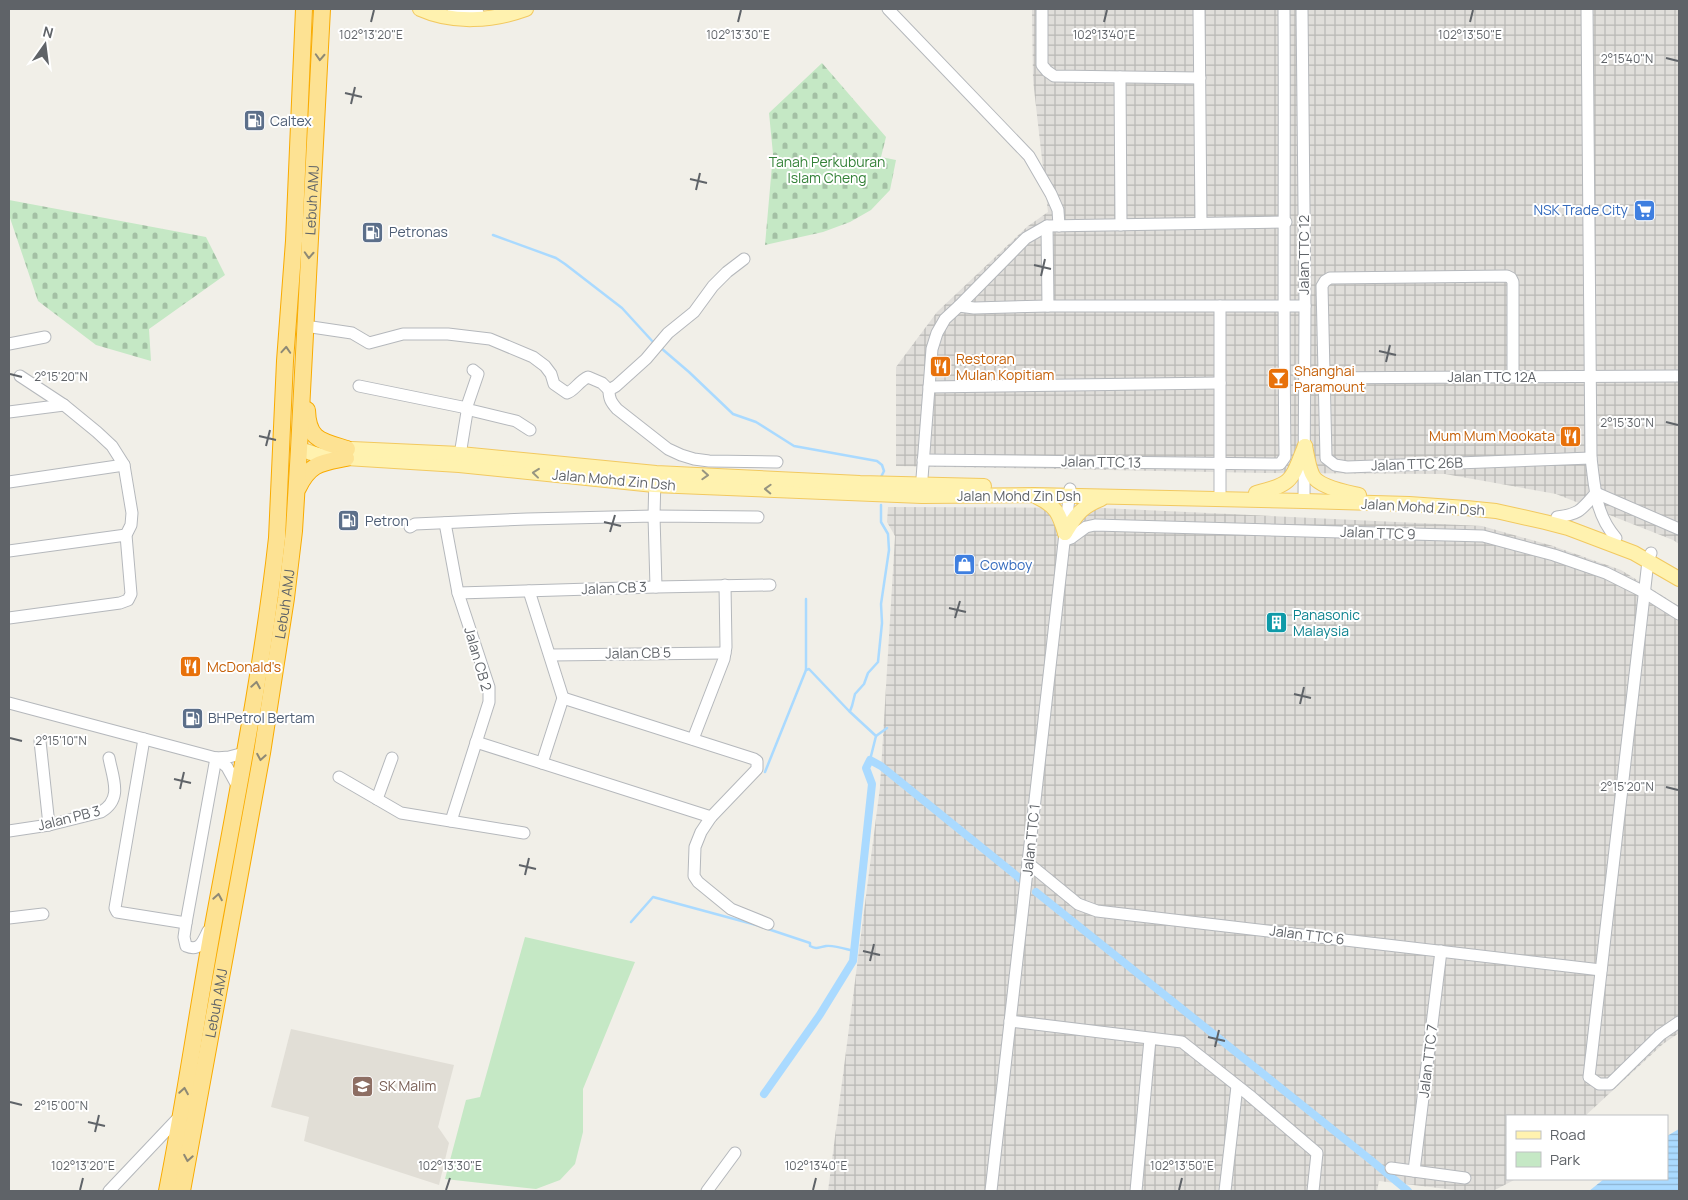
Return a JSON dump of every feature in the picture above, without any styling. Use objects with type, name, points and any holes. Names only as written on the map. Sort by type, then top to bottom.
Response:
[{"type":"highway","name":"Lebuh AMJ","points":[[167,1191],[264,641],[272,583],[277,538],[284,384],[294,241],[304,9]]},
{"type":"highway","name":"Lebuh AMJ","points":[[182,1191],[262,753],[286,598],[294,531],[322,9]]},
{"type":"highway","points":[[302,373],[306,383],[309,429],[319,440],[346,454]]},
{"type":"highway","points":[[272,583],[278,574],[280,562],[286,468],[290,456],[299,449],[288,435],[289,400],[284,384]]},
{"type":"highway","points":[[296,493],[307,472],[313,467],[346,454]]},
{"type":"main road","points":[[420,9],[460,18],[505,16],[526,9]]},
{"type":"main road","points":[[1256,493],[1275,488],[1288,481],[1293,475],[1305,446]]},
{"type":"main road","points":[[1305,446],[1312,476],[1317,481],[1335,489],[1359,495]]},
{"type":"main road","name":"Jalan Mohd Zin Dsh","points":[[299,449],[346,454],[460,460],[655,479],[860,483],[921,490],[1034,495],[1070,492],[1106,497],[1304,498],[1359,495],[1458,499],[1497,504],[1557,517],[1595,529],[1616,538],[1649,557],[1679,579]]},
{"type":"main road","name":"Jalan Mohd Zin Dsh","points":[[921,490],[1256,493],[1496,511],[1568,528],[1679,569]]},
{"type":"main road","points":[[1034,495],[1050,503],[1056,510],[1065,537]]},
{"type":"main road","points":[[1065,537],[1075,516],[1082,509],[1106,497]]},
{"type":"street","points":[[453,9],[470,13],[499,13],[505,16]]},
{"type":"street","points":[[888,9],[1029,156],[1058,210],[1059,226]]},
{"type":"street","points":[[1042,9],[1042,65],[1054,76],[1200,78]]},
{"type":"street","points":[[1199,9],[1201,223]]},
{"type":"street","points":[[1284,9],[1286,222],[1284,306]]},
{"type":"street","name":"Jalan TTC 12","points":[[1302,9],[1305,306],[1304,498]]},
{"type":"street","points":[[1587,9],[1592,376],[1591,458],[1596,493],[1603,520],[1616,538]]},
{"type":"street","points":[[1120,77],[1121,225]]},
{"type":"street","points":[[921,490],[932,349],[936,333],[945,319],[1026,238],[1046,226],[1286,222]]},
{"type":"street","points":[[1046,226],[1048,306]]},
{"type":"street","points":[[609,390],[646,359],[668,333],[694,312],[713,286],[744,259]]},
{"type":"street","points":[[1324,378],[1322,286],[1330,278],[1507,276],[1513,282],[1513,377]]},
{"type":"street","points":[[960,306],[974,308],[1048,306],[1305,306]]},
{"type":"street","points":[[1220,306],[1220,492]]},
{"type":"street","name":"Jalan TTC 13","points":[[923,460],[1280,464],[1285,458],[1284,306]]},
{"type":"street","points":[[305,326],[352,333],[369,343],[403,334],[448,334],[490,338],[539,361],[551,374],[554,384],[567,393],[581,380],[588,377],[602,383],[609,390],[610,402],[617,409],[668,449],[681,455],[709,461],[777,462]]},
{"type":"street","points":[[9,344],[44,337]]},
{"type":"street","points":[[460,460],[466,409],[478,374],[473,370]]},
{"type":"street","points":[[9,618],[120,603],[128,600],[131,594],[126,535],[131,525],[132,513],[124,464],[112,446],[97,432],[64,405],[20,376]]},
{"type":"street","name":"Jalan TTC 12A","points":[[1305,378],[1679,376]]},
{"type":"street","name":"Jalan TTC 26B","points":[[1324,378],[1326,458],[1335,465],[1347,467],[1591,458]]},
{"type":"street","points":[[929,387],[1220,384]]},
{"type":"street","points":[[359,386],[462,407],[516,421],[530,430]]},
{"type":"street","points":[[9,412],[64,405]]},
{"type":"street","points":[[9,482],[124,464]]},
{"type":"street","points":[[655,479],[656,587]]},
{"type":"street","name":"Jalan TTC 1","points":[[991,1191],[1070,492]]},
{"type":"street","points":[[1557,517],[1573,515],[1580,511],[1596,493]]},
{"type":"street","points":[[1596,493],[1679,529]]},
{"type":"street","points":[[410,527],[415,524],[527,519],[654,516],[758,517]]},
{"type":"street","name":"Jalan CB 2","points":[[445,523],[458,594],[488,687],[489,702],[451,821]]},
{"type":"street","name":"Jalan TTC 9","points":[[1065,537],[1071,538],[1086,526],[1095,525],[1483,536],[1554,555],[1606,573],[1644,592],[1679,614]]},
{"type":"street","points":[[9,551],[126,535]]},
{"type":"street","points":[[1649,557],[1589,1077],[1594,1082],[1610,1084],[1660,1035],[1679,1022]]},
{"type":"street","points":[[693,739],[724,659],[725,585]]},
{"type":"street","name":"Jalan CB 3","points":[[458,594],[529,590],[770,585]]},
{"type":"street","points":[[529,590],[563,698],[542,763]]},
{"type":"street","name":"Jalan CB 5","points":[[551,655],[725,652]]},
{"type":"street","points":[[563,698],[754,758],[757,761],[757,769],[712,817],[701,832],[695,847],[694,868],[695,880],[731,909],[768,924]]},
{"type":"street","points":[[9,703],[216,758],[229,758],[244,753]]},
{"type":"street","points":[[144,739],[115,908],[117,912],[186,923]]},
{"type":"street","points":[[40,741],[49,825]]},
{"type":"street","points":[[476,742],[712,817]]},
{"type":"street","name":"Jalan PB 3","points":[[9,831],[49,825],[101,812],[108,808],[113,802],[115,794],[109,758]]},
{"type":"street","points":[[216,758],[228,767],[238,787]]},
{"type":"street","points":[[212,928],[207,932],[201,945],[194,948],[186,946],[184,942],[186,923],[216,758]]},
{"type":"street","points":[[377,799],[392,758]]},
{"type":"street","points":[[339,778],[401,813],[524,833]]},
{"type":"street","name":"Jalan TTC 6","points":[[1028,863],[1078,904],[1098,911],[1601,970]]},
{"type":"street","points":[[9,918],[43,914]]},
{"type":"street","name":"Jalan TTC 7","points":[[1414,1171],[1441,951]]},
{"type":"street","points":[[1010,1021],[1182,1042],[1317,1153],[1313,1191]]},
{"type":"street","points":[[1136,1191],[1150,1039]]},
{"type":"street","points":[[1225,1191],[1237,1086]]},
{"type":"street","points":[[109,1191],[181,1115]]},
{"type":"street","points":[[707,1191],[735,1153]]},
{"type":"street","points":[[1391,1168],[1466,1178]]},
{"type":"shaded area","points":[[1032,9],[1679,9],[1679,544],[1556,494],[1445,474],[1265,473],[896,466],[896,367],[937,312],[1028,226],[1048,212],[1033,80]]},
{"type":"shaded area","points":[[888,507],[1102,508],[1482,526],[1553,546],[1621,570],[1679,606],[1679,1033],[1663,1044],[1586,1115],[1506,1115],[1506,1180],[1514,1180],[1493,1191],[1464,1191],[1379,1181],[1377,1191],[828,1191],[880,787],[895,536],[887,522]]},
{"type":"shaded area","name":"SK Malim","points":[[291,1029],[454,1065],[438,1127],[449,1143],[439,1185],[304,1141],[309,1117],[271,1107]]},
{"type":"green space","name":"Tanah Perkuburan Islam Cheng","points":[[822,63],[886,137],[881,157],[896,160],[890,190],[871,210],[850,222],[823,232],[765,245],[773,154],[769,113]]},
{"type":"green space","points":[[9,200],[206,237],[225,275],[149,329],[151,361],[96,345],[38,301],[9,215]]},
{"type":"green space","points":[[525,937],[635,962],[583,1089],[583,1132],[575,1164],[560,1180],[536,1189],[445,1179],[466,1100],[480,1097]]},
{"type":"water","points":[[1679,1129],[1679,1191],[1589,1191],[1603,1180],[1668,1180],[1668,1135]]},
{"type":"waterway","points":[[493,235],[556,258],[565,264],[622,308],[654,343]]},
{"type":"waterway","points":[[661,348],[733,414],[756,422],[794,446],[877,461],[882,465],[884,471],[881,477]]},
{"type":"waterway","points":[[850,711],[855,694],[864,684],[868,673],[878,662],[882,623],[881,604],[889,550],[888,534],[881,522],[881,505]]},
{"type":"waterway","points":[[806,599],[806,670]]},
{"type":"waterway","points":[[765,772],[806,670],[809,669],[876,736],[870,760]]},
{"type":"waterway","points":[[876,736],[887,728]]},
{"type":"waterway","points":[[764,1094],[819,1016],[853,961],[872,784],[866,768],[870,760],[881,766],[1023,881]]},
{"type":"waterway","points":[[1036,892],[1408,1191]]},
{"type":"waterway","points":[[631,922],[653,897],[760,926]]},
{"type":"waterway","points":[[768,929],[810,943],[810,946],[814,948],[833,946],[854,951]]},
{"type":"place","name":"Caltex","points":[[254,121]]},
{"type":"place","name":"NSK Trade City","points":[[1644,210]]},
{"type":"place","name":"Petronas","points":[[373,232]]},
{"type":"place","name":"Restoran Mulan Kopitiam","points":[[940,367]]},
{"type":"place","name":"Shanghai Paramount","points":[[1278,379]]},
{"type":"place","name":"Mum Mum Mookata","points":[[1571,436]]},
{"type":"place","name":"Petron","points":[[349,521]]},
{"type":"place","name":"Cowboy","points":[[964,565]]},
{"type":"place","name":"Panasonic Malaysia","points":[[1277,623]]},
{"type":"place","name":"McDonald's","points":[[191,667]]},
{"type":"place","name":"BHPetrol Bertam","points":[[192,718]]},
{"type":"place","name":"SK Malim","points":[[363,1086]]}]
